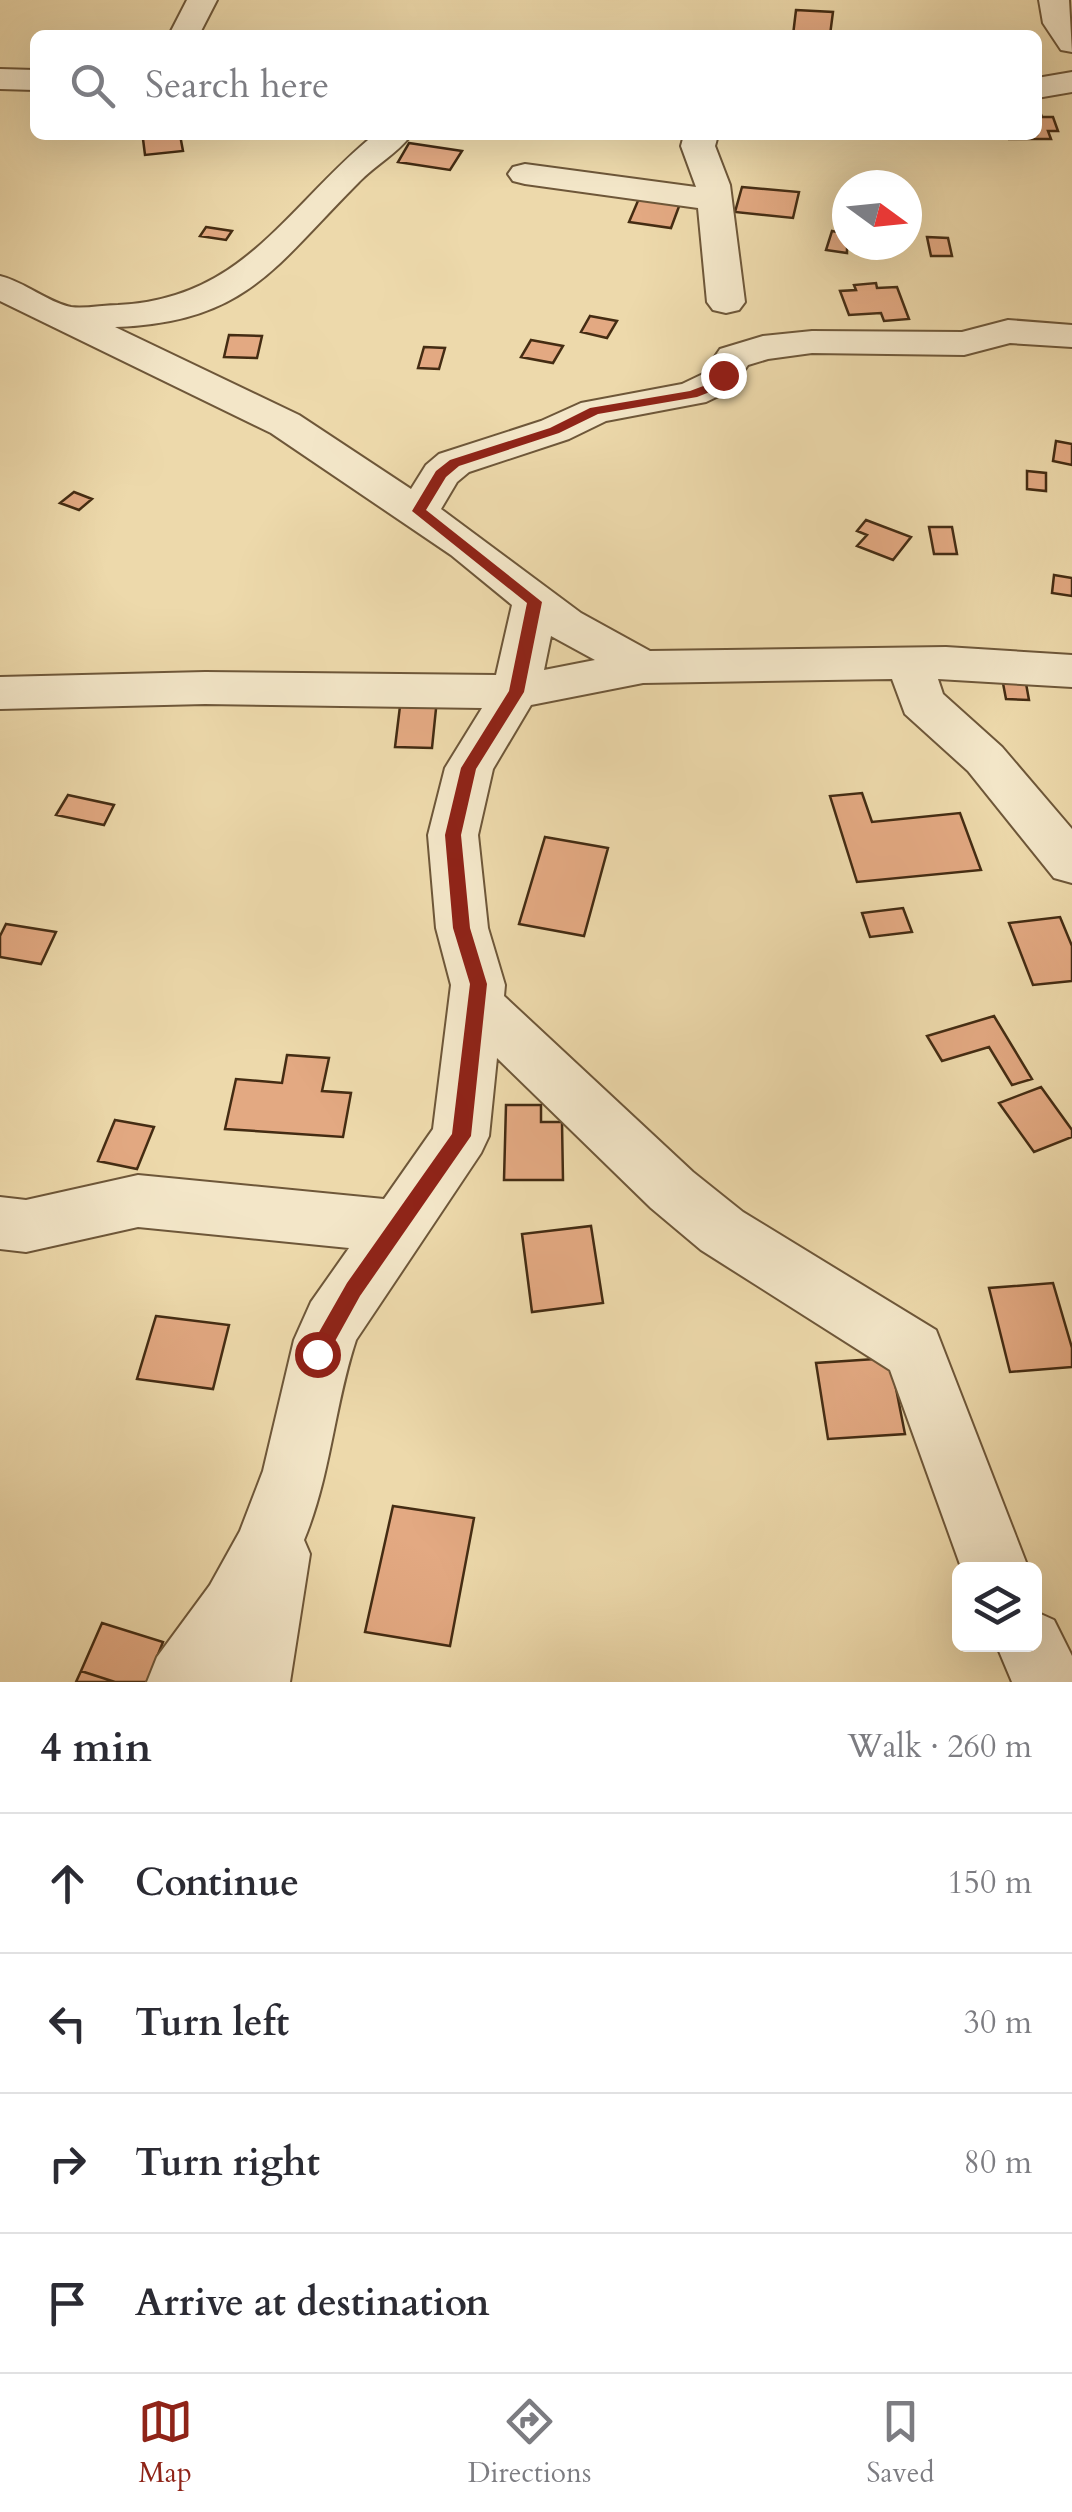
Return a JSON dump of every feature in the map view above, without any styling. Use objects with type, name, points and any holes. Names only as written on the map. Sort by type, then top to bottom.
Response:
[{"type":"street","points":[[187,30],[202,0]]},
{"type":"street","points":[[1054,0],[1058,23],[1072,43]]},
{"type":"street","points":[[0,79],[30,80]]},
{"type":"street","points":[[1042,87],[1072,82]]},
{"type":"street","points":[[66,318],[160,313],[187,307],[229,289],[269,261],[342,178],[388,140]]},
{"type":"street","points":[[699,140],[715,200],[726,302]]},
{"type":"street","points":[[525,174],[715,200]]},
{"type":"street","points":[[0,286],[285,424],[419,511],[584,636],[643,667]]},
{"type":"street","points":[[419,511],[441,474],[454,463],[555,430],[595,411],[692,394],[717,382],[734,357],[753,350],[812,342],[964,344],[1008,331],[1072,336]]},
{"type":"street","points":[[255,1682],[285,1507],[317,1354],[343,1306],[461,1136],[478,1005],[476,971],[462,928],[453,835],[468,768],[516,692],[535,602]]},
{"type":"street","points":[[0,692],[205,688],[516,692],[643,667],[742,665],[946,663],[1072,671]]},
{"type":"street","points":[[742,665],[900,707],[940,722]]},
{"type":"street","points":[[910,666],[915,690],[940,722],[986,758],[1072,864]]},
{"type":"street","points":[[478,1005],[672,1190],[722,1230],[914,1351],[993,1562]]},
{"type":"street","points":[[0,1223],[26,1226],[138,1201],[399,1227]]},
{"type":"street","points":[[182,1682],[228,1616],[285,1507]]},
{"type":"street","points":[[1034,1652],[1048,1682]]},
{"type":"building","points":[[796,10],[833,12],[831,30],[794,30]]},
{"type":"building","points":[[1042,117],[1053,117],[1058,131],[1048,131],[1051,139],[1042,139]]},
{"type":"building","points":[[143,140],[181,140],[183,151],[145,155]]},
{"type":"building","points":[[409,143],[462,151],[450,170],[398,162]]},
{"type":"building","points":[[742,187],[799,192],[793,218],[735,212]]},
{"type":"building","points":[[640,196],[681,201],[671,228],[629,222]]},
{"type":"building","points":[[206,227],[232,231],[226,240],[200,236]]},
{"type":"building","points":[[927,237],[948,238],[952,256],[931,256]]},
{"type":"building","points":[[876,283],[877,288],[897,287],[909,319],[884,321],[881,313],[849,315],[840,291]]},
{"type":"building","points":[[590,316],[617,321],[607,338],[581,332]]},
{"type":"building","points":[[229,335],[262,336],[257,358],[224,357]]},
{"type":"building","points":[[531,340],[563,346],[553,363],[521,357]]},
{"type":"building","points":[[424,347],[445,348],[439,369],[418,368]]},
{"type":"building","points":[[1056,441],[1072,444],[1072,465],[1053,461]]},
{"type":"building","points":[[1027,471],[1046,473],[1046,491],[1027,489]]},
{"type":"building","points":[[74,492],[92,499],[79,510],[60,503]]},
{"type":"building","points":[[866,520],[911,537],[893,560],[857,546],[867,535],[857,531]]},
{"type":"building","points":[[929,527],[952,527],[957,554],[934,554]]},
{"type":"building","points":[[1054,575],[1072,578],[1072,596],[1052,593]]},
{"type":"building","points":[[1002,678],[1025,678],[1029,700],[1006,699]]},
{"type":"building","points":[[401,698],[437,699],[432,748],[395,747]]},
{"type":"building","points":[[862,793],[872,822],[960,813],[981,870],[857,882],[830,796]]},
{"type":"building","points":[[68,795],[114,805],[104,825],[56,815]]},
{"type":"building","points":[[545,837],[608,848],[584,936],[519,924]]},
{"type":"building","points":[[903,908],[912,932],[870,937],[862,913]]},
{"type":"building","points":[[1060,917],[1072,946],[1072,981],[1033,985],[1009,923]]},
{"type":"building","points":[[6,924],[56,932],[41,964],[0,957],[0,936]]},
{"type":"building","points":[[994,1016],[1032,1079],[1012,1085],[989,1047],[942,1061],[927,1036]]},
{"type":"building","points":[[287,1055],[329,1058],[322,1091],[351,1093],[343,1137],[225,1129],[236,1079],[282,1083]]},
{"type":"building","points":[[1041,1087],[1072,1130],[1072,1137],[1034,1152],[999,1103]]},
{"type":"building","points":[[506,1105],[541,1105],[541,1122],[562,1122],[563,1180],[504,1180]]},
{"type":"building","points":[[115,1120],[154,1127],[137,1169],[98,1161]]},
{"type":"building","points":[[591,1226],[603,1303],[532,1312],[522,1234]]},
{"type":"building","points":[[1053,1283],[1072,1348],[1072,1367],[1010,1372],[989,1288]]},
{"type":"building","points":[[156,1316],[229,1325],[213,1389],[137,1379]]},
{"type":"building","points":[[890,1358],[905,1434],[828,1439],[816,1363]]},
{"type":"building","points":[[393,1506],[474,1518],[450,1646],[365,1632]]},
{"type":"building","points":[[102,1623],[163,1642],[147,1682],[115,1682],[81,1671]]},
{"type":"building","points":[[81,1671],[115,1682],[76,1682]]},
{"type":"route","points":[[317,1354],[332,1322],[461,1136],[478,984],[462,928],[453,835],[468,768],[516,692],[535,602],[419,511],[441,474],[454,463],[555,430],[595,411],[692,394],[710,388],[723,375]]}]
